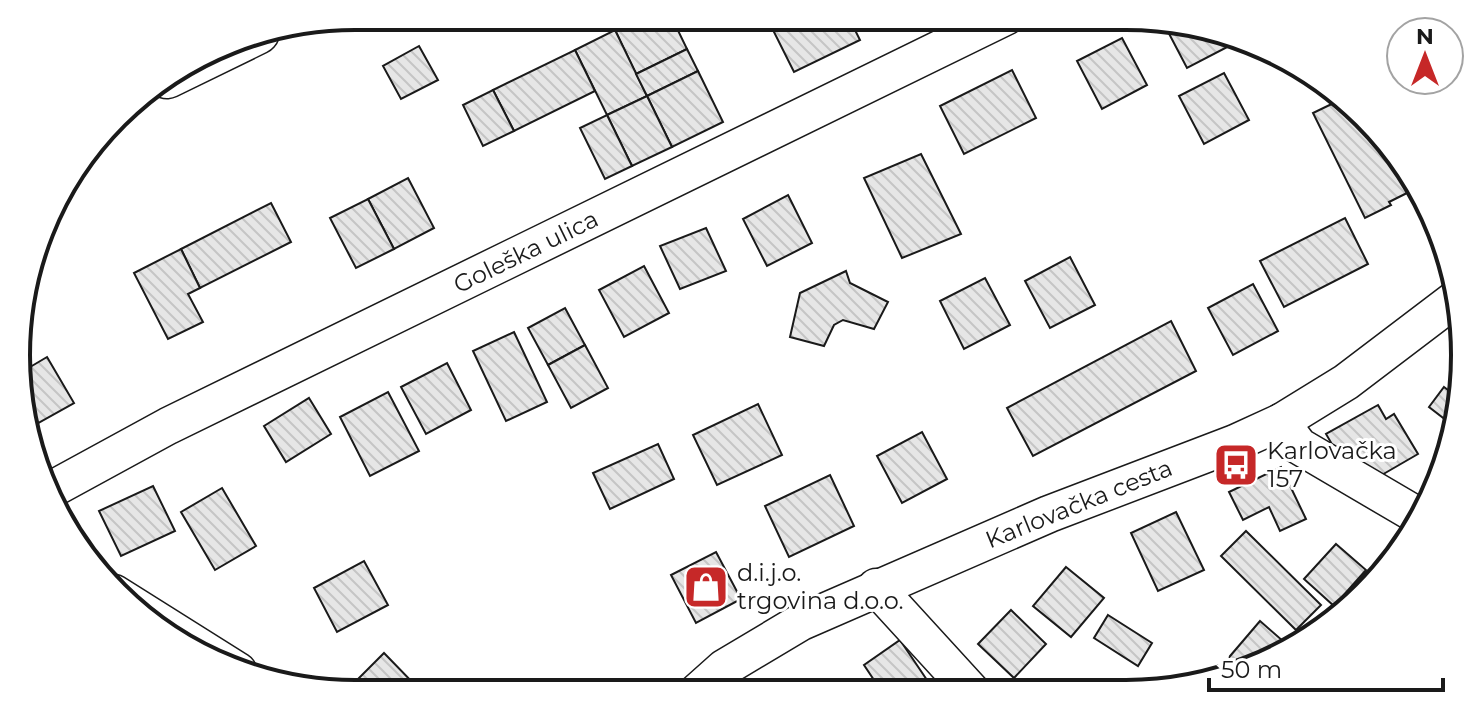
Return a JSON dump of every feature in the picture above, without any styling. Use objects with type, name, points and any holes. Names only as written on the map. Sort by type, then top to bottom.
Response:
[{"type":"street","name":"Goleška ulica","points":[[58,486],[168,426],[978,30]]},
{"type":"street","name":"Karlovačka cesta","points":[[711,680],[724,668],[801,622],[876,587],[1281,422],[1346,382],[1447,305]]},
{"type":"street","points":[[1281,422],[1299,446],[1410,511]]},
{"type":"street","points":[[876,587],[961,680]]},
{"type":"building","points":[[615,30],[678,30],[687,49],[636,74]]},
{"type":"building","points":[[615,30],[647,96],[607,115],[575,50]]},
{"type":"building","points":[[773,30],[855,30],[860,40],[794,72]]},
{"type":"building","points":[[1169,33],[1228,46],[1187,68]]},
{"type":"building","points":[[1122,38],[1147,85],[1102,109],[1077,61]]},
{"type":"building","points":[[419,46],[438,80],[401,99],[383,66]]},
{"type":"building","points":[[687,49],[698,71],[647,96],[636,74]]},
{"type":"building","points":[[575,50],[595,91],[514,131],[493,90]]},
{"type":"building","points":[[1012,70],[1036,118],[964,154],[940,106]]},
{"type":"building","points":[[698,71],[723,122],[672,147],[647,96]]},
{"type":"building","points":[[1224,73],[1249,120],[1204,144],[1179,96]]},
{"type":"building","points":[[493,90],[514,131],[483,146],[463,105]]},
{"type":"building","points":[[647,96],[672,147],[632,166],[607,115]]},
{"type":"building","points":[[1332,104],[1356,125],[1384,157],[1407,193],[1365,218],[1313,113]]},
{"type":"building","points":[[607,115],[632,166],[605,179],[580,128]]},
{"type":"building","points":[[921,154],[961,234],[902,258],[864,178]]},
{"type":"building","points":[[408,178],[434,228],[394,249],[368,199]]},
{"type":"building","points":[[788,195],[812,243],[767,266],[743,219]]},
{"type":"building","points":[[368,199],[394,249],[356,268],[330,218]]},
{"type":"building","points":[[271,203],[291,242],[200,288],[181,249]]},
{"type":"building","points":[[1345,218],[1368,264],[1284,307],[1260,261]]},
{"type":"building","points":[[706,228],[726,271],[680,289],[660,246]]},
{"type":"building","points":[[181,249],[200,288],[188,294],[203,322],[168,339],[134,273]]},
{"type":"building","points":[[1070,257],[1095,305],[1050,328],[1025,281]]},
{"type":"building","points":[[644,266],[669,313],[624,337],[599,290]]},
{"type":"building","points":[[846,271],[850,283],[888,302],[874,329],[843,320],[834,325],[824,346],[790,337],[800,293]]},
{"type":"building","points":[[985,278],[1010,325],[964,349],[940,301]]},
{"type":"building","points":[[1253,284],[1278,331],[1233,355],[1208,308]]},
{"type":"building","points":[[565,308],[585,345],[548,365],[528,328]]},
{"type":"building","points":[[1171,321],[1196,371],[1033,456],[1007,408]]},
{"type":"building","points":[[514,332],[547,402],[506,421],[473,351]]},
{"type":"building","points":[[585,345],[608,388],[571,408],[548,365]]},
{"type":"building","points":[[47,357],[74,403],[37,423],[33,397],[31,367]]},
{"type":"building","points":[[447,363],[471,410],[426,434],[401,387]]},
{"type":"building","points":[[1444,387],[1449,391],[1445,419],[1429,407]]},
{"type":"building","points":[[388,392],[419,451],[370,476],[340,417]]},
{"type":"building","points":[[309,398],[331,434],[286,462],[264,426]]},
{"type":"building","points":[[758,404],[782,455],[717,485],[693,435]]},
{"type":"building","points":[[1378,405],[1386,419],[1394,414],[1418,454],[1380,476],[1340,458],[1326,434]]},
{"type":"building","points":[[922,432],[947,479],[902,503],[877,456]]},
{"type":"building","points":[[658,444],[674,479],[610,509],[593,473]]},
{"type":"building","points":[[1281,467],[1306,519],[1280,531],[1269,507],[1243,520],[1229,492]]},
{"type":"building","points":[[830,475],[854,526],[789,557],[765,506]]},
{"type":"building","points":[[153,486],[175,531],[121,556],[99,511]]},
{"type":"building","points":[[222,488],[256,546],[215,570],[181,512]]},
{"type":"building","points":[[1176,512],[1204,570],[1158,591],[1131,533]]},
{"type":"building","points":[[1246,531],[1321,605],[1296,630],[1221,556]]},
{"type":"building","points":[[1336,544],[1366,570],[1333,605],[1304,579]]},
{"type":"building","name":"d.i.j.o. trgovina d.o.o.","points":[[716,552],[741,599],[696,623],[671,575]]},
{"type":"building","points":[[364,561],[388,605],[337,632],[314,588]]},
{"type":"building","points":[[1066,567],[1104,598],[1071,637],[1033,606]]},
{"type":"building","points":[[1011,610],[1046,644],[1014,678],[978,644]]},
{"type":"building","points":[[1108,615],[1152,643],[1138,666],[1094,638]]},
{"type":"building","points":[[1260,621],[1281,640],[1230,663],[1225,662]]},
{"type":"building","points":[[900,640],[927,680],[874,680],[864,665]]},
{"type":"building","points":[[384,653],[410,680],[357,680]]},
{"type":"place","name":"Karlovačka 157","points":[[1236,465]]},
{"type":"place","name":"d.i.j.o. trgovina d.o.o.","points":[[706,587]]}]
